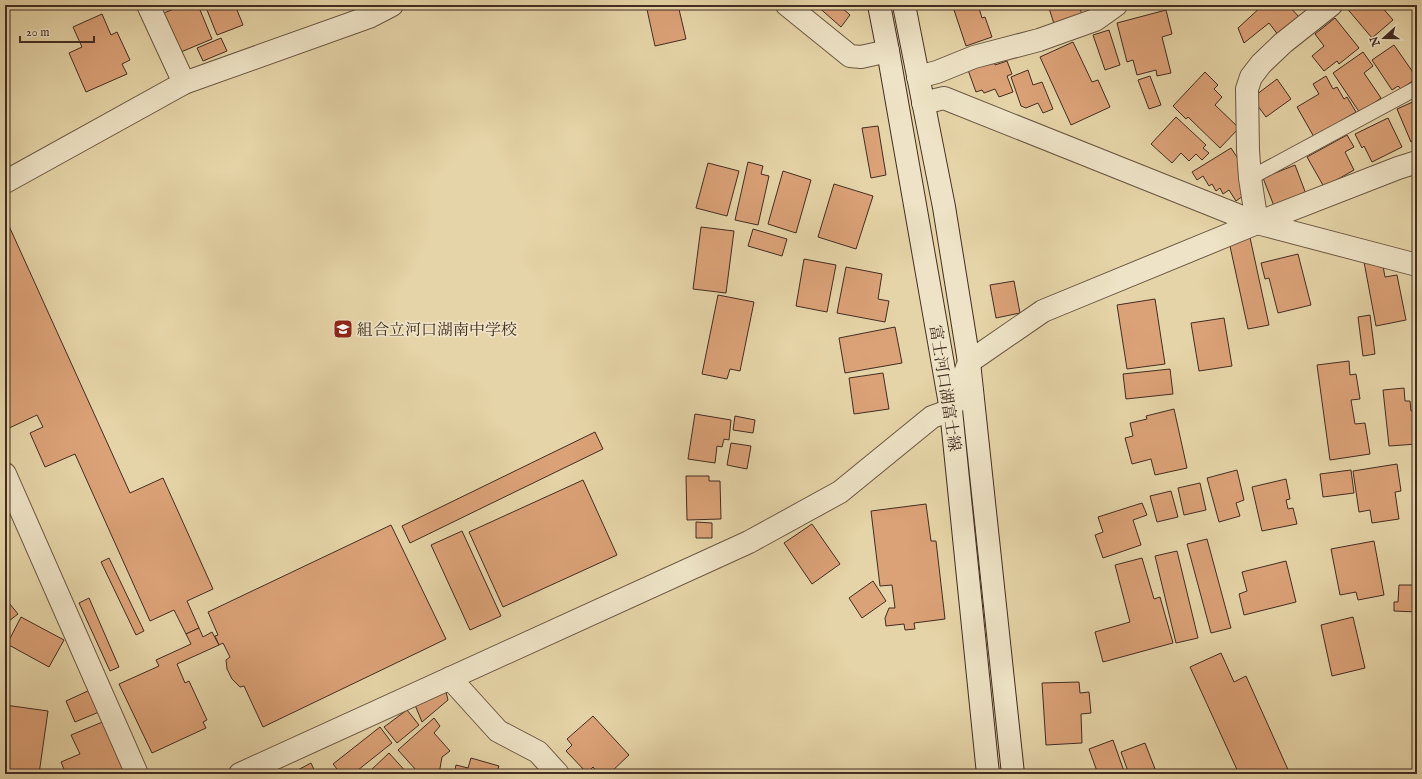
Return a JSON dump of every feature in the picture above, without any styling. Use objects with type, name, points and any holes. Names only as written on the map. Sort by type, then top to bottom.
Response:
[{"type":"street","points":[[148,5],[184,83]]},
{"type":"street","points":[[5,182],[184,83],[369,17],[392,5]]},
{"type":"street","points":[[788,5],[850,56],[861,57],[888,51]]},
{"type":"street","name":"富士河口湖富士線","points":[[879,5],[951,410],[988,774]]},
{"type":"street","name":"富士河口湖富士線","points":[[904,5],[944,207],[969,362],[1013,774]]},
{"type":"street","points":[[918,77],[937,72],[974,57],[1046,38],[1095,20],[1116,5]]},
{"type":"street","points":[[1257,223],[1250,178],[1248,150],[1247,89],[1251,77],[1261,64],[1283,43],[1331,5]]},
{"type":"street","points":[[923,103],[944,98],[1257,223],[1417,265]]},
{"type":"street","points":[[240,774],[749,542],[840,492],[932,417],[951,410],[969,362],[1043,311],[1257,223],[1417,162]]},
{"type":"street","points":[[5,474],[136,774]]},
{"type":"street","points":[[450,678],[498,731],[538,752],[558,774]]},
{"type":"lane","points":[[1250,178],[1417,88]]},
{"type":"building","points":[[183,5],[198,5],[212,39],[181,52],[164,13]]},
{"type":"building","points":[[205,5],[235,5],[243,25],[217,35]]},
{"type":"building","points":[[646,5],[678,5],[686,39],[655,46]]},
{"type":"building","points":[[816,5],[840,5],[850,15],[841,27]]},
{"type":"building","points":[[968,5],[978,5],[982,18],[985,17],[992,37],[966,46],[954,10]]},
{"type":"building","points":[[1048,5],[1079,5],[1084,21],[1056,30]]},
{"type":"building","points":[[1263,5],[1288,5],[1300,18],[1279,36],[1269,23],[1244,43],[1238,28]]},
{"type":"building","points":[[1380,5],[1393,20],[1372,38],[1345,6]]},
{"type":"building","points":[[1166,10],[1172,34],[1162,37],[1171,73],[1157,76],[1156,70],[1137,75],[1133,60],[1127,62],[1117,23]]},
{"type":"building","points":[[102,14],[111,35],[117,32],[130,60],[122,64],[127,74],[86,92],[69,53],[82,47],[73,27]]},
{"type":"building","points":[[1335,18],[1359,48],[1339,64],[1337,61],[1324,71],[1312,56],[1324,46],[1315,34]]},
{"type":"building","points":[[1109,30],[1120,65],[1105,70],[1093,35]]},
{"type":"building","points":[[221,38],[227,51],[203,61],[197,48]]},
{"type":"building","points":[[1073,42],[1092,82],[1098,80],[1110,107],[1071,125],[1040,57]]},
{"type":"building","points":[[1394,45],[1417,78],[1401,89],[1398,86],[1392,90],[1372,60]]},
{"type":"building","points":[[1363,52],[1373,66],[1364,73],[1381,98],[1360,113],[1333,73]]},
{"type":"building","points":[[994,61],[995,65],[1007,61],[1012,74],[1007,76],[1013,92],[999,97],[995,89],[984,93],[982,90],[976,92],[968,70]]},
{"type":"building","points":[[1028,70],[1033,85],[1042,82],[1053,109],[1043,113],[1038,103],[1026,108],[1021,106],[1011,77]]},
{"type":"building","points":[[1205,72],[1218,85],[1214,89],[1222,97],[1215,105],[1239,128],[1220,148],[1188,117],[1186,119],[1173,106]]},
{"type":"building","points":[[1150,76],[1161,105],[1149,109],[1138,80]]},
{"type":"building","points":[[1326,76],[1333,89],[1337,87],[1344,99],[1347,97],[1356,112],[1314,137],[1297,107],[1319,94],[1313,84]]},
{"type":"building","points":[[1277,79],[1291,99],[1266,117],[1252,98]]},
{"type":"building","points":[[1417,100],[1417,139],[1411,142],[1397,109]]},
{"type":"building","points":[[1176,117],[1206,145],[1203,148],[1209,153],[1202,160],[1196,154],[1189,161],[1181,153],[1172,163],[1151,144]]},
{"type":"building","points":[[1388,118],[1402,147],[1372,162],[1364,146],[1362,148],[1355,134]]},
{"type":"building","points":[[878,126],[886,175],[871,178],[862,128]]},
{"type":"building","points":[[1347,135],[1354,147],[1345,152],[1354,170],[1324,187],[1307,157]]},
{"type":"building","points":[[1231,148],[1244,168],[1238,172],[1246,184],[1247,193],[1236,201],[1229,190],[1223,194],[1220,188],[1216,191],[1212,184],[1209,186],[1203,176],[1197,180],[1192,172]]},
{"type":"building","points":[[748,162],[763,166],[761,174],[769,176],[758,225],[735,220]]},
{"type":"building","points":[[708,163],[739,171],[727,216],[696,208]]},
{"type":"building","points":[[1295,165],[1306,194],[1274,206],[1263,178]]},
{"type":"building","points":[[783,171],[811,180],[796,233],[768,224]]},
{"type":"building","points":[[834,184],[873,196],[856,249],[818,237]]},
{"type":"building","points":[[9,226],[130,493],[163,478],[213,589],[187,601],[199,628],[186,634],[174,610],[150,621],[75,454],[45,467],[30,433],[43,427],[37,415],[5,430],[5,356],[10,354],[5,344],[5,228]]},
{"type":"building","points":[[701,227],[734,231],[726,293],[693,289]]},
{"type":"building","points":[[753,229],[787,239],[782,256],[748,246]]},
{"type":"building","points":[[1249,233],[1269,325],[1248,329],[1228,237]]},
{"type":"building","points":[[1298,254],[1311,305],[1278,313],[1269,278],[1265,279],[1261,263]]},
{"type":"building","points":[[804,259],[836,265],[827,312],[796,306]]},
{"type":"building","points":[[1364,262],[1383,266],[1385,277],[1397,275],[1406,320],[1376,326]]},
{"type":"building","points":[[846,267],[882,274],[878,299],[889,301],[885,322],[837,313]]},
{"type":"building","points":[[1014,281],[1020,313],[996,318],[990,285]]},
{"type":"building","points":[[718,295],[754,302],[740,371],[730,369],[727,379],[702,374]]},
{"type":"building","points":[[1155,299],[1165,364],[1127,369],[1117,305]]},
{"type":"building","points":[[1370,315],[1375,354],[1363,356],[1358,317]]},
{"type":"building","points":[[1224,318],[1232,366],[1199,371],[1191,323]]},
{"type":"building","points":[[895,327],[902,363],[845,373],[839,338]]},
{"type":"building","points":[[1349,361],[1350,375],[1356,374],[1360,399],[1351,400],[1355,424],[1365,423],[1370,454],[1330,460],[1317,365]]},
{"type":"building","points":[[1170,369],[1173,394],[1126,399],[1123,374]]},
{"type":"building","points":[[883,373],[889,409],[854,414],[849,378]]},
{"type":"building","points":[[1404,388],[1405,401],[1410,401],[1411,411],[1417,410],[1417,444],[1389,446],[1383,390]]},
{"type":"building","points":[[1174,409],[1187,468],[1155,475],[1151,459],[1132,464],[1125,438],[1133,436],[1130,423],[1147,419],[1146,416]]},
{"type":"building","points":[[695,414],[731,420],[729,440],[724,439],[722,447],[717,446],[715,463],[688,459]]},
{"type":"building","points":[[735,416],[755,420],[753,433],[733,430]]},
{"type":"building","points":[[595,432],[603,449],[410,543],[402,526]]},
{"type":"building","points":[[731,443],[751,446],[747,469],[727,465]]},
{"type":"building","points":[[1397,464],[1401,491],[1395,492],[1399,519],[1372,523],[1370,510],[1359,512],[1353,471]]},
{"type":"building","points":[[1237,470],[1244,500],[1236,503],[1240,516],[1219,522],[1207,478]]},
{"type":"building","points":[[1351,470],[1354,493],[1323,497],[1320,474]]},
{"type":"building","points":[[686,476],[709,476],[709,481],[720,481],[721,519],[687,520]]},
{"type":"building","points":[[1286,479],[1290,499],[1286,500],[1288,509],[1293,508],[1297,524],[1262,531],[1252,487]]},
{"type":"building","points":[[583,480],[617,555],[503,607],[469,532]]},
{"type":"building","points":[[1200,483],[1206,510],[1184,515],[1178,488]]},
{"type":"building","points":[[1171,491],[1178,517],[1157,522],[1150,496]]},
{"type":"building","points":[[1142,503],[1147,515],[1133,520],[1141,545],[1103,558],[1095,535],[1103,532],[1098,517]]},
{"type":"building","points":[[926,504],[931,541],[936,541],[945,619],[914,623],[915,629],[905,630],[904,624],[886,626],[885,618],[889,608],[895,608],[892,585],[880,586],[871,511]]},
{"type":"building","points":[[696,522],[712,523],[712,538],[696,538]]},
{"type":"building","points":[[812,524],[840,564],[812,584],[784,543]]},
{"type":"building","points":[[391,525],[446,639],[263,727],[244,686],[240,687],[232,679],[227,669],[226,660],[230,657],[223,643],[219,645],[215,636],[218,635],[208,612]]},
{"type":"building","points":[[462,531],[501,616],[470,630],[431,545]]},
{"type":"building","points":[[1207,539],[1231,628],[1211,633],[1187,544]]},
{"type":"building","points":[[1374,541],[1384,595],[1358,600],[1356,592],[1340,595],[1331,549]]},
{"type":"building","points":[[1177,551],[1198,638],[1176,643],[1155,556]]},
{"type":"building","points":[[109,558],[144,631],[136,635],[101,562]]},
{"type":"building","points":[[1142,558],[1154,599],[1160,597],[1173,643],[1103,662],[1095,632],[1130,622],[1115,565]]},
{"type":"building","points":[[1286,561],[1296,602],[1244,615],[1239,594],[1247,591],[1242,572]]},
{"type":"building","points":[[873,581],[886,601],[862,618],[849,598]]},
{"type":"building","points":[[1399,585],[1417,585],[1417,612],[1394,611],[1394,602],[1398,602]]},
{"type":"building","points":[[5,598],[18,614],[5,624]]},
{"type":"building","points":[[89,598],[119,667],[110,671],[79,603]]},
{"type":"building","points":[[21,617],[64,640],[49,667],[7,644]]},
{"type":"building","points":[[1353,617],[1365,668],[1332,676],[1321,625]]},
{"type":"building","points":[[199,628],[203,637],[212,632],[219,645],[177,664],[185,683],[189,681],[207,720],[203,722],[206,728],[152,753],[119,684],[159,666],[156,660],[191,644],[186,634]]},
{"type":"building","points":[[1221,653],[1234,682],[1246,676],[1290,774],[1239,774],[1190,667]]},
{"type":"building","points":[[1079,682],[1080,693],[1089,692],[1091,713],[1081,714],[1082,743],[1046,745],[1042,683]]},
{"type":"building","points":[[445,688],[448,700],[422,722],[415,705]]},
{"type":"building","points":[[90,690],[99,712],[75,722],[66,701]]},
{"type":"building","points":[[5,705],[48,711],[39,774],[5,774]]},
{"type":"building","points":[[407,710],[419,725],[397,743],[384,727]]},
{"type":"building","points":[[593,716],[629,755],[609,774],[599,774],[593,767],[587,773],[566,751],[572,745],[567,739]]},
{"type":"building","points":[[434,718],[440,726],[434,733],[450,751],[442,757],[439,774],[415,774],[413,772],[416,770],[398,750]]},
{"type":"building","points":[[105,721],[129,774],[66,774],[61,762],[80,754],[71,735]]},
{"type":"building","points":[[380,727],[392,743],[353,774],[341,774],[333,764]]},
{"type":"building","points":[[1113,740],[1125,774],[1098,774],[1089,749]]},
{"type":"building","points":[[1145,743],[1157,774],[1129,774],[1121,752]]},
{"type":"building","points":[[389,753],[408,774],[371,774],[369,772]]},
{"type":"building","points":[[471,758],[499,766],[496,774],[454,774],[456,765],[468,768]]},
{"type":"building","points":[[311,763],[316,774],[281,774],[290,769],[292,773]]},
{"type":"place","name":"組合立河口湖南中学校","points":[[343,329]]}]
